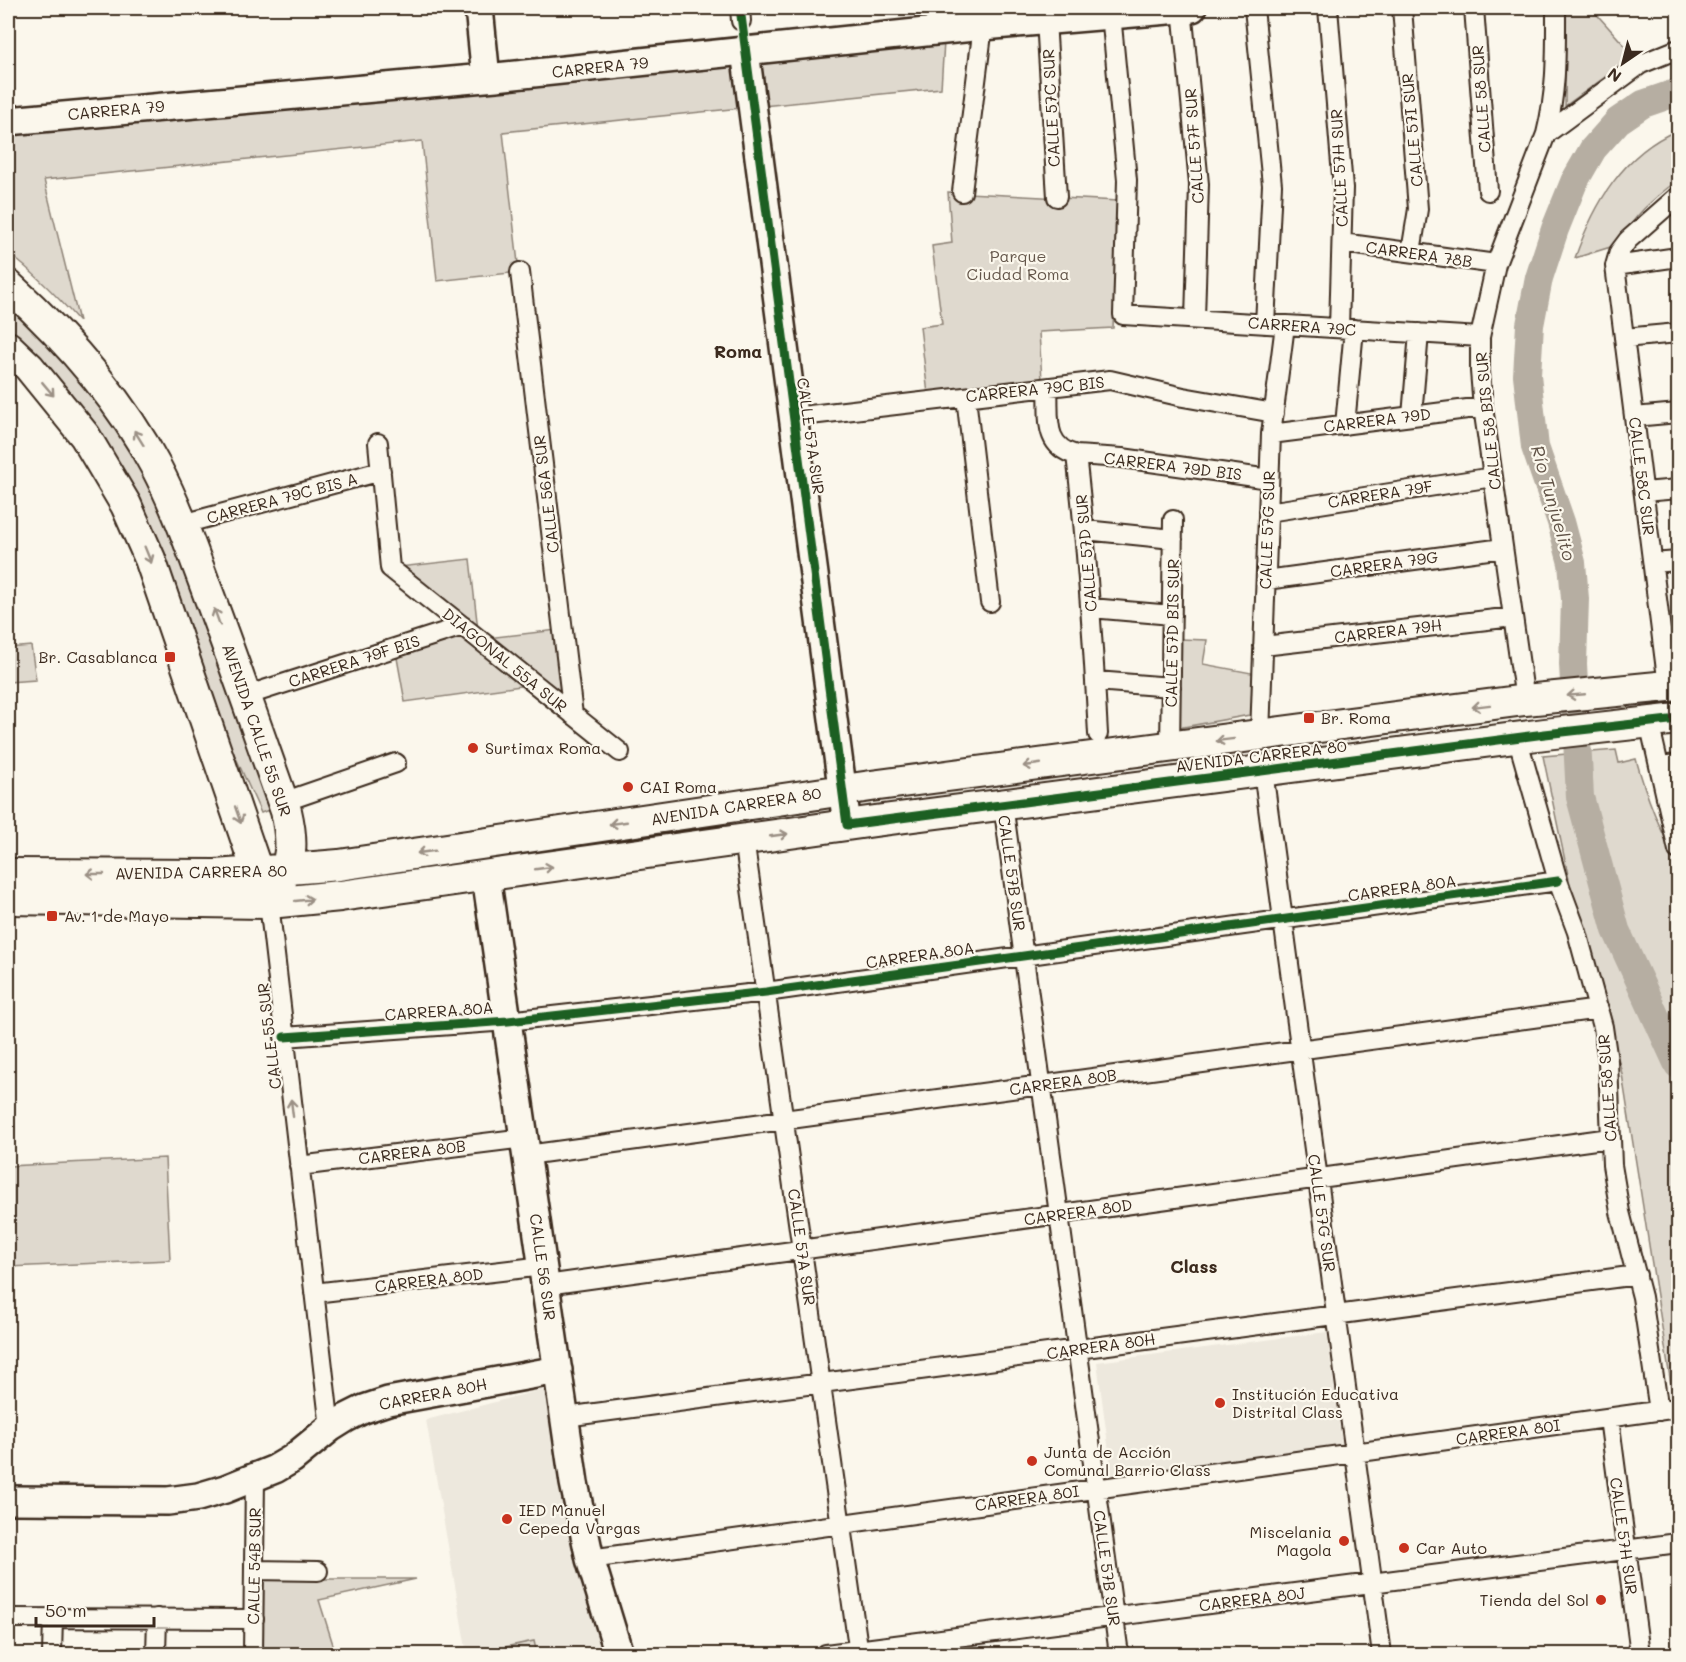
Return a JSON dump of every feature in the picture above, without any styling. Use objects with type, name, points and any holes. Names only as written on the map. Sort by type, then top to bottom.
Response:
[{"type":"main road","name":"AVENIDA CALLE 55 SUR","points":[[8,285],[59,335],[123,412],[156,466],[183,524],[284,806],[291,837],[287,870],[268,903]]},
{"type":"main road","points":[[8,347],[29,367],[85,436],[126,505],[150,559],[268,903]]},
{"type":"main road","name":"AVENIDA CARRERA 80","points":[[8,874],[216,875],[339,865],[843,790],[1532,699],[1673,685]]},
{"type":"main road","name":"AVENIDA CARRERA 80","points":[[8,899],[268,903],[340,896],[1003,804],[1678,719]]},
{"type":"main road","points":[[284,806],[302,834],[339,865]]},
{"type":"street","points":[[479,8],[486,78]]},
{"type":"street","name":"CARRERA 79","points":[[8,121],[486,78],[745,51],[984,17],[1046,20],[1083,12],[1111,14],[1192,8]]},
{"type":"street","points":[[1254,8],[1272,186],[1264,324]]},
{"type":"street","name":"CALLE 57H SUR","points":[[1328,8],[1343,188],[1342,243],[1346,329],[1345,425]]},
{"type":"street","name":"CALLE 57I SUR","points":[[1402,8],[1418,209],[1411,252]]},
{"type":"street","name":"CALLE 58 SUR","points":[[1474,8],[1488,191]]},
{"type":"street","name":"CALLE 58 BIS SUR","points":[[1532,699],[1513,616],[1503,548],[1483,407],[1480,337],[1496,264],[1546,134],[1555,92],[1556,8]]},
{"type":"street","name":"CALLE 57F SUR","points":[[1165,9],[1199,184],[1195,319]]},
{"type":"street","name":"CARRERA 79C","points":[[1111,14],[1127,180],[1123,315],[1480,337]]},
{"type":"street","points":[[962,192],[984,17]]},
{"type":"street","name":"CALLE 57C SUR","points":[[1046,20],[1057,197]]},
{"type":"street","points":[[1546,134],[1641,64],[1678,49]]},
{"type":"street","name":"CALLE 57A SUR","points":[[745,51],[847,825]]},
{"type":"street","points":[[1678,196],[1628,240],[1619,252],[1615,266],[1678,257]]},
{"type":"street","name":"CARRERA 78B","points":[[1342,243],[1496,264]]},
{"type":"street","name":"CALLE 58C SUR","points":[[1615,266],[1653,563],[1673,685]]},
{"type":"street","name":"CALLE 56A SUR","points":[[520,272],[573,715]]},
{"type":"street","name":"CALLE 57G SUR","points":[[1260,735],[1271,434],[1285,325]]},
{"type":"street","points":[[1412,416],[1419,333]]},
{"type":"street","points":[[1624,338],[1678,333]]},
{"type":"street","name":"CARRERA 79C BIS","points":[[793,417],[1110,380],[1183,397],[1274,413]]},
{"type":"street","points":[[1048,388],[1052,439],[1066,452],[1076,455]]},
{"type":"street","points":[[966,397],[990,602]]},
{"type":"street","name":"CARRERA 79D","points":[[1271,434],[1483,407]]},
{"type":"street","points":[[1634,417],[1678,413]]},
{"type":"street","points":[[378,443],[381,471]]},
{"type":"street","name":"CARRERA 79D BIS","points":[[1076,455],[1122,458],[1269,479]]},
{"type":"street","name":"CALLE 57D SUR","points":[[1076,455],[1092,608],[1098,734]]},
{"type":"street","name":"DIAGONAL 55A SUR","points":[[381,471],[390,568],[620,752]]},
{"type":"street","name":"CARRERA 79C BIS A","points":[[183,524],[381,471]]},
{"type":"street","name":"CARRERA 79F","points":[[1268,512],[1493,477]]},
{"type":"street","points":[[1644,492],[1678,489]]},
{"type":"street","name":"CALLE 57D BIS SUR","points":[[1170,747],[1173,520]]},
{"type":"street","points":[[1085,530],[1173,539]]},
{"type":"street","name":"CARRERA 79G","points":[[1266,580],[1503,548]]},
{"type":"street","points":[[1653,563],[1678,561]]},
{"type":"street","points":[[1092,608],[1172,615]]},
{"type":"street","name":"CARRERA 79H","points":[[1263,646],[1513,616]]},
{"type":"street","name":"CARRERA 79F BIS","points":[[245,696],[462,626]]},
{"type":"street","points":[[1096,681],[1171,687]]},
{"type":"street","points":[[1649,722],[1678,850]]},
{"type":"street","name":"CALLE 58 SUR","points":[[1531,736],[1558,881],[1577,932],[1599,1009],[1608,1061],[1610,1138],[1620,1212],[1642,1297],[1659,1411]]},
{"type":"street","points":[[284,806],[396,764]]},
{"type":"street","points":[[1659,766],[1678,764]]},
{"type":"street","name":"CALLE 57G SUR","points":[[1263,771],[1382,1654]]},
{"type":"street","name":"CALLE 57B SUR","points":[[1003,804],[1119,1654]]},
{"type":"street","name":"CALLE 57A SUR","points":[[744,839],[859,1652]]},
{"type":"street","name":"CALLE 56 SUR","points":[[486,876],[573,1483],[590,1559],[619,1654]]},
{"type":"street","name":"CARRERA 80A","points":[[284,1037],[508,1021],[766,992],[1558,881]]},
{"type":"street","name":"CALLE 55 SUR","points":[[268,903],[330,1428]]},
{"type":"street","name":"CARRERA 80B","points":[[299,1166],[784,1120],[1599,1009]]},
{"type":"street","name":"CARRERA 80D","points":[[314,1293],[544,1275],[802,1250],[1610,1138]]},
{"type":"street","name":"CARRERA 80H","points":[[565,1418],[1637,1275]]},
{"type":"street","name":"CARRERA 80H","points":[[8,1500],[168,1501],[198,1497],[255,1478],[292,1459],[330,1428],[364,1408],[388,1401],[558,1370]]},
{"type":"street","name":"CARRERA 80I","points":[[590,1559],[1678,1408]]},
{"type":"street","name":"CALLE 57H SUR","points":[[1609,1418],[1640,1654]]},
{"type":"street","name":"CALLE 54B SUR","points":[[253,1654],[255,1478]]},
{"type":"street","name":"CARRERA 80J","points":[[826,1654],[859,1652],[1678,1543]]},
{"type":"street","points":[[254,1570],[318,1571]]},
{"type":"street","points":[[8,1618],[254,1619]]},
{"type":"street","points":[[52,1618],[52,1654]]},
{"type":"street","points":[[156,1654],[157,1618]]},
{"type":"shaded area","name":"Institución Educativa Distrital Class","points":[[1327,1332],[1342,1445],[1112,1475],[1097,1362]]},
{"type":"shaded area","name":"IED Manuel Cepeda Vargas","points":[[548,1388],[609,1654],[467,1654],[426,1420]]},
{"type":"green space","points":[[1566,8],[1591,8],[1634,56],[1565,106]]},
{"type":"green space","points":[[944,42],[941,88],[503,132],[519,272],[437,281],[422,141],[44,180],[79,321],[45,285],[8,253],[8,135]]},
{"type":"green space","points":[[1678,130],[1678,180],[1644,209],[1617,245],[1575,258],[1591,218],[1613,182],[1641,152]]},
{"type":"green space","name":"Parque Ciudad Roma","points":[[948,192],[1118,201],[1113,328],[1039,332],[1042,380],[928,394],[920,327],[942,324],[932,246],[952,243]]},
{"type":"green space","points":[[8,302],[47,341],[120,427],[170,523],[271,809],[261,813],[211,703],[156,551],[8,334]]},
{"type":"green space","points":[[470,559],[479,639],[557,630],[566,703],[542,683],[405,702],[395,647],[462,627],[390,568]]},
{"type":"green space","points":[[1179,639],[1207,640],[1203,664],[1257,674],[1255,714],[1178,728]]},
{"type":"green space","points":[[31,646],[36,680],[8,682],[8,648]]},
{"type":"green space","points":[[1616,750],[1619,763],[1636,759],[1654,812],[1678,862],[1678,1396],[1673,1397],[1622,1074],[1605,1005],[1580,932],[1543,756]]},
{"type":"green space","points":[[165,1158],[170,1260],[8,1267],[8,1166]]},
{"type":"green space","points":[[263,1579],[416,1579],[319,1600],[336,1654],[263,1654]]},
{"type":"green space","points":[[534,1641],[537,1654],[487,1654],[486,1651]]},
{"type":"waterway","name":"Río Tunjuelito","points":[[1678,92],[1643,104],[1618,121],[1593,149],[1574,182],[1539,278],[1530,325],[1527,375],[1535,447],[1561,522],[1572,563],[1575,599],[1573,664],[1580,797],[1616,930],[1678,1065]]},
{"type":"cycle path","points":[[740,8],[847,825],[1545,734],[1678,719]]},
{"type":"cycle path","points":[[284,1037],[508,1021],[766,992],[1558,881]]},
{"type":"place","name":"Br. Casablanca","points":[[170,657]]},
{"type":"place","name":"Br. Roma","points":[[1309,718]]},
{"type":"place","name":"Surtimax Roma","points":[[473,748]]},
{"type":"place","name":"CAI Roma","points":[[628,787]]},
{"type":"place","name":"Av. 1 de Mayo","points":[[52,916]]},
{"type":"place","name":"Institución Educativa Distrital Class","points":[[1220,1403]]},
{"type":"place","name":"Junta de Acción Comunal Barrio Class","points":[[1032,1461]]},
{"type":"place","name":"IED Manuel Cepeda Vargas","points":[[507,1519]]},
{"type":"place","name":"Miscelania Magola","points":[[1344,1541]]},
{"type":"place","name":"Car Auto","points":[[1404,1548]]},
{"type":"place","name":"Tienda del Sol","points":[[1601,1600]]},
{"type":"district","name":"Roma","points":[[738,352]]},
{"type":"district","name":"Class","points":[[1194,1267]]}]
